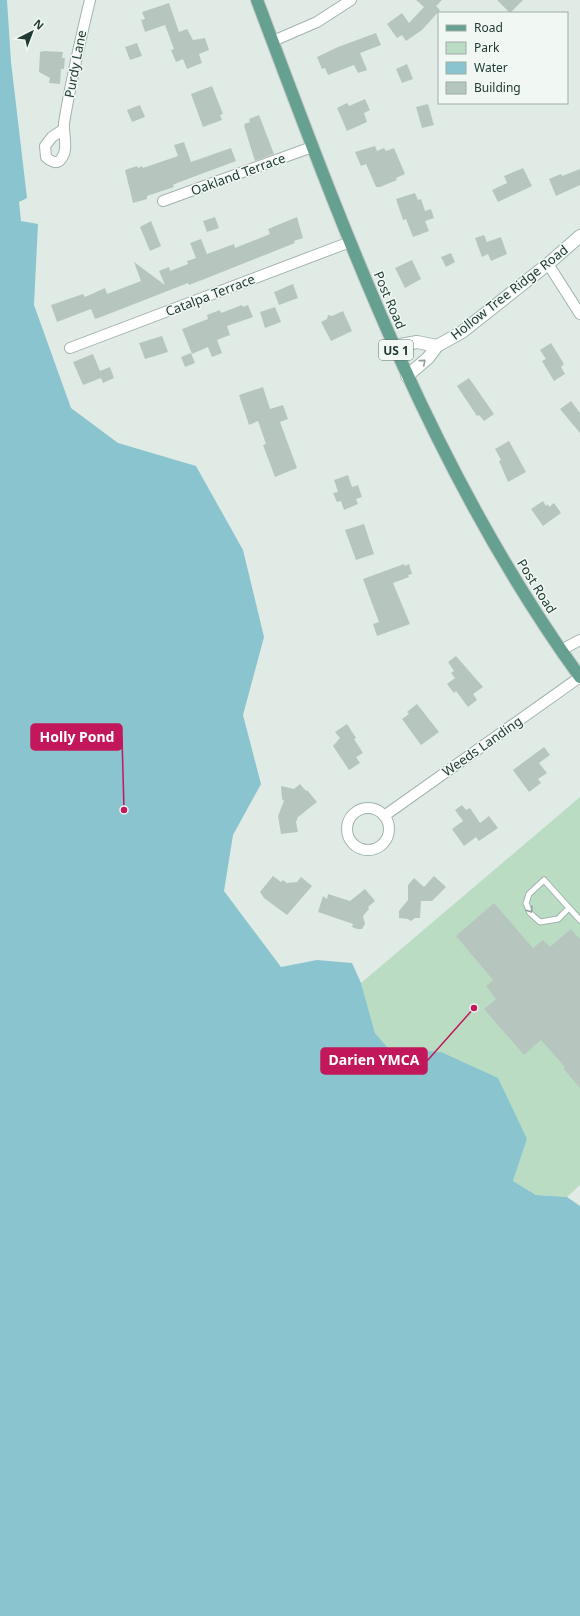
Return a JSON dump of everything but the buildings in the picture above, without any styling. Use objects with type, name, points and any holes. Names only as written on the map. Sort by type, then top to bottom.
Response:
[{"type":"main road","name":"Post Road","points":[[258,0],[312,148],[407,376],[487,535],[580,677]]},
{"type":"main road","name":"Hollow Tree Ridge Road","points":[[407,376],[428,358],[437,346],[462,332],[548,264],[580,236]]},
{"type":"main road","name":"Hollow Tree Ridge Road","points":[[394,346],[417,342],[437,346]]},
{"type":"street","name":"Purdy Lane","points":[[64,129],[75,60],[90,0]]},
{"type":"street","points":[[273,41],[317,22],[350,0]]},
{"type":"street","name":"Oakland Terrace","points":[[164,201],[312,148]]},
{"type":"street","name":"Catalpa Terrace","points":[[70,348],[350,242]]},
{"type":"street","points":[[548,264],[580,314]]},
{"type":"street","points":[[561,650],[580,640]]},
{"type":"street","name":"Weeds Landing","points":[[384,816],[580,677]]},
{"type":"street","points":[[372,808],[384,816],[388,822],[387,837],[378,848],[363,850],[351,842],[346,828],[352,815],[357,810],[372,808]]},
{"type":"lane","points":[[569,908],[558,919],[540,922],[530,913],[526,903],[529,894],[544,880],[580,920]]},
{"type":"green space","points":[[580,797],[580,1185],[567,1197],[536,1195],[513,1181],[527,1139],[441,1052],[388,1048],[375,1033],[361,983]]},
{"type":"water","points":[[0,0],[7,0],[11,62],[27,198],[19,202],[21,221],[38,224],[34,305],[71,408],[118,443],[196,466],[243,550],[264,637],[243,715],[261,784],[233,835],[224,891],[281,967],[317,960],[352,963],[361,983],[375,1033],[388,1048],[441,1052],[498,1078],[527,1139],[513,1181],[536,1195],[567,1197],[580,1206],[580,1616],[0,1616]]},
{"type":"place","name":"Holly Pond","points":[[124,810]]},
{"type":"place","name":"Darien YMCA","points":[[474,1008]]}]
